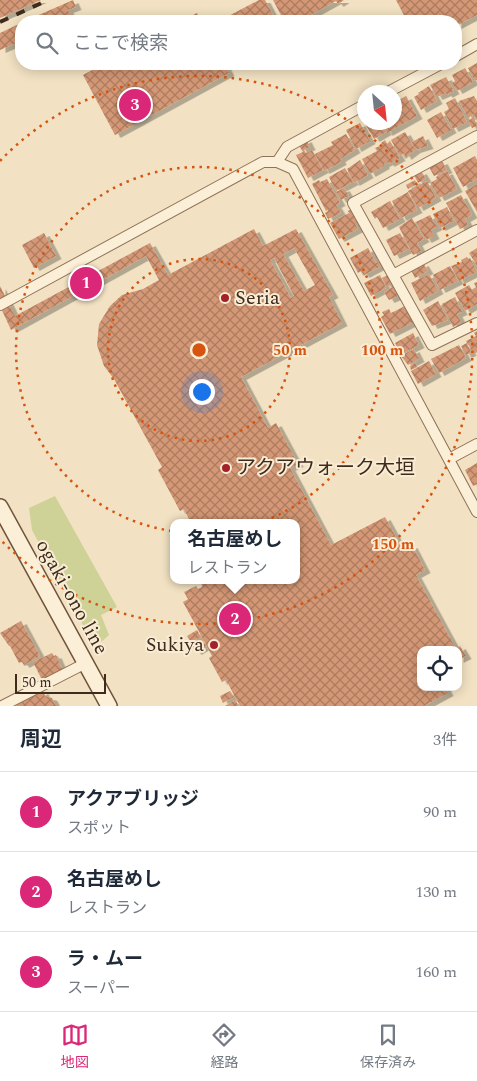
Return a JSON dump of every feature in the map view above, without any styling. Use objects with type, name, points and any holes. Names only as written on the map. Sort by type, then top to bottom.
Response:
[{"type":"main road","name":"ogaki-ono line","points":[[0,508],[109,706]]},
{"type":"street","points":[[462,53],[477,44]]},
{"type":"street","points":[[401,85],[430,70]]},
{"type":"street","points":[[277,162],[287,147],[357,109]]},
{"type":"street","points":[[477,136],[353,203],[432,345],[477,323]]},
{"type":"street","points":[[0,305],[263,162],[277,162],[293,169],[477,512]]},
{"type":"street","points":[[393,275],[477,230]]},
{"type":"street","points":[[449,459],[477,444]]},
{"type":"street","points":[[2,706],[86,663]]},
{"type":"green space","points":[[55,496],[117,607],[101,615],[109,635],[101,642],[92,642],[32,530],[29,508]]},
{"type":"building","points":[[0,0],[41,0],[0,18]]},
{"type":"building","points":[[73,0],[76,7],[68,10],[70,15],[62,15],[61,13],[58,15],[39,15]]},
{"type":"building","points":[[259,0],[265,0],[273,15],[230,15]]},
{"type":"building","points":[[273,0],[344,0],[338,4],[336,1],[311,15],[281,15]]},
{"type":"building","points":[[396,0],[477,0],[477,15],[462,23],[462,15],[404,15]]},
{"type":"building","points":[[15,26],[15,44],[0,50],[0,33]]},
{"type":"building","points":[[477,63],[477,80],[475,81],[468,68]]},
{"type":"building","points":[[465,68],[473,82],[457,91],[452,83],[455,81],[452,75]]},
{"type":"building","points":[[92,70],[227,70],[229,73],[115,135],[83,75]]},
{"type":"building","points":[[446,77],[454,91],[437,97],[430,85]]},
{"type":"building","points":[[429,86],[437,101],[421,110],[414,97]]},
{"type":"building","points":[[406,96],[417,116],[402,124],[402,98]]},
{"type":"building","points":[[474,96],[477,101],[477,121],[474,114],[468,118],[459,101]]},
{"type":"building","points":[[455,98],[467,122],[453,129],[444,112],[449,109],[446,103]]},
{"type":"building","points":[[441,112],[451,130],[437,138],[427,120]]},
{"type":"building","points":[[474,117],[477,126],[472,128],[468,121]]},
{"type":"building","points":[[357,124],[357,130],[364,130],[370,141],[356,149],[346,130]]},
{"type":"building","points":[[369,130],[385,130],[386,132],[374,139]]},
{"type":"building","points":[[405,132],[415,149],[412,142],[423,136],[428,146],[415,150],[406,157],[404,153],[400,156],[391,140]]},
{"type":"building","points":[[346,134],[355,150],[340,159],[341,162],[324,171],[315,154],[333,145],[331,142]]},
{"type":"building","points":[[306,139],[310,147],[304,150],[306,153],[312,150],[323,170],[308,178],[296,155],[303,152],[298,144]]},
{"type":"building","points":[[385,140],[387,144],[390,141],[400,158],[389,164],[388,162],[384,164],[384,166],[370,174],[362,159],[377,151],[375,148],[382,145],[381,143]]},
{"type":"building","points":[[475,156],[477,160],[477,179],[463,187],[453,168]]},
{"type":"building","points":[[360,160],[368,175],[354,183],[347,169]]},
{"type":"building","points":[[442,161],[447,170],[434,176],[429,167]]},
{"type":"building","points":[[345,168],[353,182],[336,191],[329,177]]},
{"type":"building","points":[[421,171],[426,179],[418,183],[414,175]]},
{"type":"building","points":[[447,171],[457,189],[439,198],[430,183]]},
{"type":"building","points":[[327,179],[340,203],[336,205],[341,213],[328,219],[325,213],[328,210],[326,211],[312,184],[319,180],[320,182]]},
{"type":"building","points":[[415,180],[417,184],[408,189],[406,185]]},
{"type":"building","points":[[427,181],[436,198],[418,208],[408,191]]},
{"type":"building","points":[[477,184],[477,212],[465,191]]},
{"type":"building","points":[[344,188],[349,196],[341,200],[336,192]]},
{"type":"building","points":[[408,192],[417,210],[401,218],[392,201]]},
{"type":"building","points":[[461,195],[472,215],[465,219],[468,225],[460,229],[446,203]]},
{"type":"building","points":[[390,201],[400,219],[383,228],[377,217],[375,219],[371,212]]},
{"type":"building","points":[[447,207],[454,221],[440,228],[433,214]]},
{"type":"building","points":[[354,208],[361,221],[355,224],[358,229],[339,239],[330,223],[349,213],[348,211]]},
{"type":"building","points":[[430,215],[437,227],[431,230],[434,236],[426,240],[416,222]]},
{"type":"building","points":[[412,218],[424,239],[417,243],[421,251],[413,255],[399,227]]},
{"type":"building","name":"アクアウォーク大垣","points":[[254,229],[263,246],[296,229],[333,295],[329,297],[342,323],[241,377],[268,428],[276,423],[298,464],[290,468],[331,545],[385,517],[403,550],[412,545],[425,570],[416,575],[454,646],[417,646],[417,691],[447,691],[448,693],[424,706],[240,706],[226,680],[222,682],[209,658],[212,656],[183,602],[206,589],[188,599],[184,592],[196,586],[198,589],[202,587],[201,584],[300,584],[300,519],[189,519],[184,509],[180,511],[158,470],[162,467],[114,379],[104,366],[97,345],[99,324],[110,306],[122,295],[143,289],[159,280],[146,256],[11,330],[0,306],[0,286],[15,316],[150,243],[168,275]],"holes":[[[294,248],[315,285],[304,291],[283,254]],[[274,258],[294,296],[291,298],[270,260]]]},
{"type":"building","points":[[44,233],[56,256],[34,268],[22,245]]},
{"type":"building","points":[[400,233],[409,249],[394,256],[386,240]]},
{"type":"building","points":[[368,248],[376,263],[381,261],[383,265],[364,275],[361,271],[358,273],[350,258]]},
{"type":"building","points":[[477,248],[477,266],[469,253]]},
{"type":"building","points":[[467,257],[468,259],[470,258],[477,272],[459,281],[451,266],[462,262],[461,260]]},
{"type":"building","points":[[423,263],[428,271],[415,278],[411,270]]},
{"type":"building","points":[[450,266],[458,281],[440,290],[433,275]]},
{"type":"building","points":[[390,274],[395,282],[387,287],[382,278]]},
{"type":"building","points":[[429,274],[438,291],[420,301],[411,283]]},
{"type":"building","points":[[380,275],[386,288],[371,296],[364,283]]},
{"type":"building","points":[[477,282],[477,304],[465,311],[455,293],[469,285],[472,290],[476,287],[474,283]]},
{"type":"building","points":[[393,287],[398,296],[389,300],[384,292]]},
{"type":"building","points":[[455,297],[462,312],[457,314],[461,322],[453,327],[442,304]]},
{"type":"building","points":[[438,301],[448,320],[432,326],[423,310]]},
{"type":"building","points":[[405,306],[414,322],[390,334],[381,317],[384,315],[382,312],[389,309],[391,313]]},
{"type":"building","points":[[477,331],[477,352],[474,354],[466,341],[476,336],[474,333]]},
{"type":"building","points":[[413,333],[419,345],[401,354],[395,343]]},
{"type":"building","points":[[467,343],[471,353],[466,355],[461,346]]},
{"type":"building","points":[[459,345],[466,358],[439,373],[431,359]]},
{"type":"building","points":[[414,349],[419,359],[408,365],[401,356]]},
{"type":"building","points":[[429,361],[436,374],[418,384],[411,371]]},
{"type":"building","points":[[415,363],[417,367],[411,370],[410,366]]},
{"type":"building","points":[[477,463],[477,484],[473,486],[465,470]]},
{"type":"building","points":[[21,621],[40,656],[24,665],[22,662],[19,663],[0,633]]},
{"type":"building","points":[[197,630],[201,637],[191,642],[187,636]]},
{"type":"building","points":[[203,640],[206,646],[196,652],[192,645]]},
{"type":"building","name":"アクアウォーク大垣","points":[[462,649],[466,656],[462,658]]},
{"type":"building","points":[[52,653],[54,656],[56,655],[63,671],[43,682],[33,662]]},
{"type":"building","points":[[43,691],[45,696],[52,698],[56,706],[16,705]]},
{"type":"building","points":[[230,691],[234,697],[223,703],[220,696]]},
{"type":"building","points":[[235,700],[239,706],[225,706]]},
{"type":"railway","points":[[15,15],[48,0]]},
{"type":"railway","points":[[0,22],[15,15]]},
{"type":"place","name":"ラ・ムー","points":[[135,105]]},
{"type":"place","name":"アクアブリッジ","points":[[86,283]]},
{"type":"place","name":"Seria","points":[[225,298]]},
{"type":"place","name":"アクアウォーク大垣","points":[[226,468]]},
{"type":"place","name":"名古屋めし","points":[[235,619]]},
{"type":"place","name":"Sukiya","points":[[214,645]]}]
